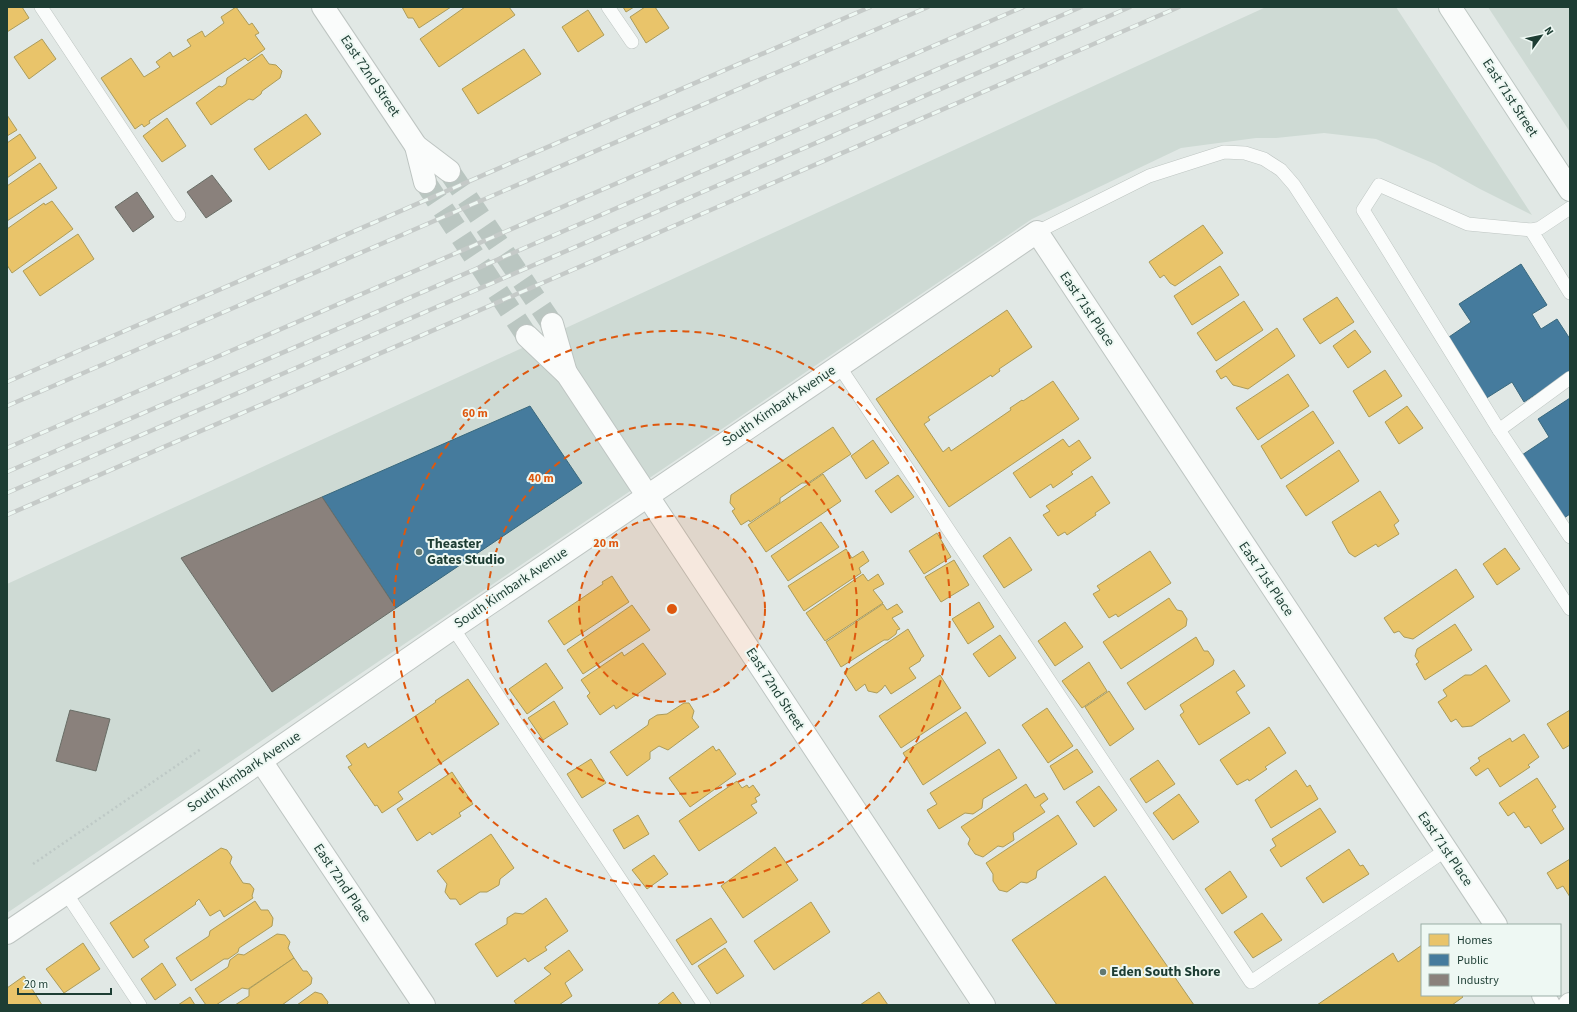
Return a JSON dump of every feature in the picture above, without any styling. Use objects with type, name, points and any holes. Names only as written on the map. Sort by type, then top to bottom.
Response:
[{"type":"street","name":"East 72nd Street","points":[[323,7],[416,146],[425,182]]},
{"type":"street","name":"East 71st Street","points":[[1450,7],[1570,190]]},
{"type":"street","name":"East 72nd Street","points":[[416,146],[450,171]]},
{"type":"street","name":"South Kimbark Avenue","points":[[7,933],[261,761],[453,628],[1037,232]]},
{"type":"street","name":"East 71st Place","points":[[1037,232],[1495,924]]},
{"type":"street","name":"East 72nd Street","points":[[552,324],[567,374]]},
{"type":"street","name":"East 72nd Street","points":[[527,336],[567,374],[984,1005]]},
{"type":"street","name":"East 72nd Place","points":[[261,761],[424,1005]]},
{"type":"street","points":[[1544,996],[1549,1005]]},
{"type":"lane","points":[[41,7],[179,215]]},
{"type":"lane","points":[[608,7],[632,42]]},
{"type":"lane","points":[[1037,232],[1149,176],[1224,152],[1245,153],[1264,159],[1281,170],[1294,185],[1570,609]]},
{"type":"lane","points":[[1570,208],[1540,228],[1531,230],[1468,224],[1379,185],[1363,210],[1499,430],[1570,536]]},
{"type":"lane","points":[[1531,230],[1570,293]]},
{"type":"lane","points":[[839,366],[1251,982],[1446,850]]},
{"type":"lane","points":[[1499,430],[1570,378]]},
{"type":"lane","points":[[453,628],[704,1005]]},
{"type":"lane","points":[[66,893],[140,1005]]},
{"type":"path","points":[[33,864],[201,749]]},
{"type":"shaded area","points":[[1266,7],[1396,7],[1532,215],[1435,164],[1376,139],[1324,133],[1276,138],[1256,138],[1181,148],[1032,219],[7,913],[7,584]]},
{"type":"shaded area","points":[[1488,7],[1570,7],[1570,132]]},
{"type":"building: Homes","points":[[7,7],[22,7],[29,18],[7,32]]},
{"type":"building: Homes","points":[[236,7],[249,25],[252,23],[259,33],[255,35],[265,49],[248,61],[245,58],[149,121],[150,123],[144,127],[142,124],[135,129],[101,78],[131,58],[144,77],[160,67],[156,62],[170,52],[173,57],[191,46],[187,40],[202,31],[205,37],[224,23],[221,17]]},
{"type":"building: Homes","points":[[402,7],[451,7],[419,28],[413,18],[408,18]]},
{"type":"building: Homes","points":[[465,7],[509,7],[515,15],[439,67],[420,39]]},
{"type":"building: Homes","points":[[623,7],[634,7],[626,12]]},
{"type":"building: Homes","points":[[645,7],[655,7],[669,28],[646,43],[630,17]]},
{"type":"building: Homes","points":[[588,10],[604,35],[578,52],[562,27]]},
{"type":"building: Homes","points":[[42,39],[56,59],[29,79],[14,57]]},
{"type":"building: Homes","points":[[524,49],[541,74],[478,114],[462,89]]},
{"type":"building: Homes","points":[[262,54],[269,64],[276,65],[282,71],[280,78],[262,91],[261,94],[253,100],[249,99],[211,125],[196,103],[219,86],[222,87],[226,84],[227,78]]},
{"type":"building: Homes","points":[[306,114],[321,134],[269,170],[254,149]]},
{"type":"building: Homes","points":[[7,115],[17,130],[7,136]]},
{"type":"building: Homes","points":[[167,118],[186,146],[162,162],[143,136]]},
{"type":"building: Homes","points":[[20,134],[36,158],[7,178],[7,143]]},
{"type":"building: Homes","points":[[40,163],[57,188],[7,221],[7,186]]},
{"type":"building: Homes","points":[[52,201],[73,229],[12,273],[7,265],[7,229],[44,203],[45,205]]},
{"type":"building: Homes","points":[[1203,225],[1223,253],[1175,286],[1170,283],[1164,275],[1160,278],[1149,262]]},
{"type":"building: Homes","points":[[78,234],[94,259],[40,296],[23,271]]},
{"type":"building: Homes","points":[[1220,266],[1239,295],[1192,325],[1174,296]]},
{"type":"building: Homes","points":[[1337,297],[1354,322],[1320,344],[1303,319]]},
{"type":"building: Homes","points":[[1244,301],[1263,330],[1216,361],[1197,333]]},
{"type":"building: Homes","points":[[1007,310],[1032,347],[999,369],[1000,371],[992,377],[991,375],[928,417],[930,420],[924,424],[943,452],[949,447],[951,451],[1011,410],[1010,408],[1053,381],[1079,419],[949,507],[876,399]]},
{"type":"building: Homes","points":[[1277,328],[1295,356],[1248,389],[1233,385],[1226,376],[1221,379],[1216,371]]},
{"type":"building: Homes","points":[[1355,330],[1371,352],[1348,368],[1333,346]]},
{"type":"building: Homes","points":[[1385,370],[1402,396],[1369,417],[1353,391]]},
{"type":"building: Homes","points":[[1288,374],[1309,406],[1258,440],[1236,408]]},
{"type":"building: Homes","points":[[1407,406],[1423,428],[1399,444],[1385,422]]},
{"type":"building: Homes","points":[[1313,411],[1334,443],[1281,479],[1261,446]]},
{"type":"building: Homes","points":[[833,427],[851,454],[808,483],[802,483],[780,498],[780,502],[750,522],[749,520],[741,525],[732,511],[735,509],[730,503],[731,495]]},
{"type":"building: Homes","points":[[1063,439],[1069,447],[1079,440],[1091,458],[1071,472],[1073,474],[1053,488],[1051,484],[1030,498],[1013,473]]},
{"type":"building: Homes","points":[[873,440],[889,463],[866,479],[851,456]]},
{"type":"building: Homes","points":[[1339,450],[1359,481],[1306,516],[1286,486]]},
{"type":"building: Homes","points":[[823,474],[841,501],[766,552],[748,525]]},
{"type":"building: Homes","points":[[898,475],[914,497],[891,513],[875,491]]},
{"type":"building: Homes","points":[[1092,476],[1110,503],[1095,513],[1096,515],[1067,535],[1065,532],[1058,536],[1043,515],[1050,511],[1046,506]]},
{"type":"building: Homes","points":[[1380,491],[1399,521],[1394,525],[1399,534],[1378,547],[1376,544],[1355,557],[1349,553],[1332,522]]},
{"type":"building: Homes","points":[[821,522],[839,547],[788,581],[771,556]]},
{"type":"building: Homes","points":[[937,533],[951,557],[924,574],[909,551]]},
{"type":"building: Homes","points":[[1010,537],[1032,570],[1004,588],[983,556]]},
{"type":"building: Homes","points":[[1505,548],[1520,569],[1497,585],[1483,564]]},
{"type":"building: Homes","points":[[846,549],[852,558],[863,551],[869,561],[859,568],[861,573],[804,611],[788,586]]},
{"type":"building: Homes","points":[[1150,551],[1171,583],[1118,617],[1116,614],[1109,618],[1093,594],[1100,590],[1097,586]]},
{"type":"building: Homes","points":[[954,560],[969,585],[941,602],[925,577]]},
{"type":"building: Homes","points":[[1456,569],[1474,597],[1413,639],[1404,637],[1399,631],[1394,633],[1384,618]]},
{"type":"building: Homes","points":[[863,574],[868,581],[878,574],[884,584],[873,590],[883,603],[825,641],[806,613]]},
{"type":"building: Homes","points":[[612,576],[629,602],[564,645],[548,621],[603,584],[602,582]]},
{"type":"building: Homes","points":[[1169,598],[1177,610],[1182,611],[1187,619],[1186,626],[1121,669],[1103,642]]},
{"type":"building: Homes","points":[[979,602],[994,627],[968,644],[952,619]]},
{"type":"building: Homes","points":[[883,604],[887,610],[897,604],[903,612],[892,618],[900,629],[897,630],[896,634],[888,640],[884,640],[841,667],[826,642]]},
{"type":"building: Homes","points":[[632,605],[650,630],[583,674],[567,650]]},
{"type":"building: Homes","points":[[1065,622],[1083,647],[1055,666],[1038,641]]},
{"type":"building: Homes","points":[[1455,624],[1472,650],[1425,680],[1416,664],[1419,662],[1415,656],[1417,649]]},
{"type":"building: Homes","points":[[908,629],[924,656],[920,661],[909,668],[916,678],[891,694],[885,685],[877,693],[868,691],[865,684],[856,691],[844,672]]},
{"type":"building: Homes","points":[[1000,635],[1016,658],[989,677],[973,654]]},
{"type":"building: Homes","points":[[1196,637],[1204,651],[1208,651],[1214,660],[1213,665],[1145,710],[1127,683]]},
{"type":"building: Homes","points":[[643,643],[666,674],[616,709],[614,705],[600,715],[587,696],[590,693],[581,680],[622,652],[624,656]]},
{"type":"building: Homes","points":[[1089,662],[1107,691],[1082,708],[1062,681]]},
{"type":"building: Homes","points":[[546,663],[563,688],[527,714],[509,689]]},
{"type":"building: Homes","points":[[1486,665],[1510,701],[1472,726],[1462,727],[1456,719],[1451,722],[1438,702],[1447,696],[1443,690],[1465,675],[1471,675]]},
{"type":"building: Homes","points":[[1234,670],[1245,686],[1236,692],[1250,713],[1199,745],[1180,715],[1184,712],[1180,705]]},
{"type":"building: Homes","points":[[940,675],[961,708],[901,748],[879,716]]},
{"type":"building: Homes","points":[[468,679],[499,724],[398,792],[403,799],[382,813],[377,805],[375,806],[348,767],[352,765],[346,756],[365,743],[368,748]]},
{"type":"building: Homes","points":[[1109,691],[1134,729],[1110,746],[1085,707]]},
{"type":"building: Homes","points":[[554,701],[568,724],[543,740],[528,718]]},
{"type":"building: Homes","points":[[684,703],[689,703],[694,711],[692,718],[699,727],[668,750],[659,746],[650,752],[650,759],[627,776],[610,752],[648,725],[649,720],[657,715],[667,714]]},
{"type":"building: Homes","points":[[1047,708],[1073,746],[1048,763],[1022,725]]},
{"type":"building: Homes","points":[[1570,710],[1570,745],[1563,749],[1547,724]]},
{"type":"building: Homes","points":[[966,712],[986,743],[923,785],[903,753]]},
{"type":"building: Homes","points":[[1269,727],[1286,753],[1265,767],[1267,769],[1249,781],[1248,779],[1237,785],[1220,760]]},
{"type":"building: Homes","points":[[1524,734],[1539,757],[1528,765],[1530,767],[1500,787],[1488,768],[1476,776],[1470,768],[1480,761],[1478,758],[1510,738],[1512,742]]},
{"type":"building: Homes","points":[[713,746],[716,751],[719,749],[736,774],[690,807],[669,778]]},
{"type":"building: Homes","points":[[999,749],[1017,778],[983,799],[982,808],[973,814],[965,813],[939,829],[927,810],[937,804],[930,793]]},
{"type":"building: Homes","points":[[1077,749],[1093,772],[1064,790],[1050,766]]},
{"type":"building: Homes","points":[[591,759],[606,783],[582,798],[567,774]]},
{"type":"building: Homes","points":[[1158,760],[1175,784],[1146,803],[1130,779]]},
{"type":"building: Homes","points":[[1296,770],[1307,787],[1310,785],[1318,799],[1271,828],[1255,800]]},
{"type":"building: Homes","points":[[452,772],[473,804],[459,813],[461,816],[432,835],[430,832],[417,841],[397,809]]},
{"type":"building: Homes","points":[[1537,778],[1556,807],[1552,810],[1564,829],[1541,844],[1529,826],[1525,828],[1514,812],[1508,816],[1499,803]]},
{"type":"building: Homes","points":[[737,781],[742,788],[747,785],[749,788],[753,785],[760,795],[755,798],[757,802],[751,805],[757,813],[699,851],[679,821]]},
{"type":"building: Homes","points":[[1026,784],[1035,798],[1044,793],[1048,799],[1040,805],[1045,812],[1013,833],[1014,840],[1003,847],[998,846],[983,857],[975,854],[968,844],[970,839],[961,827]]},
{"type":"building: Homes","points":[[1099,786],[1117,810],[1094,827],[1076,802]]},
{"type":"building: Homes","points":[[1179,794],[1199,822],[1173,840],[1153,813]]},
{"type":"building: Homes","points":[[1320,808],[1336,832],[1281,867],[1270,850],[1276,846],[1272,839]]},
{"type":"building: Homes","points":[[638,815],[649,834],[624,849],[613,830]]},
{"type":"building: Homes","points":[[1058,815],[1077,844],[1037,871],[1036,878],[1027,883],[1021,882],[1007,892],[999,890],[993,881],[993,874],[986,863]]},
{"type":"building: Homes","points":[[491,834],[514,868],[500,879],[499,885],[487,892],[480,892],[460,905],[456,899],[450,899],[445,892],[447,884],[437,871]]},
{"type":"building: Homes","points":[[775,847],[798,880],[743,918],[721,886]]},
{"type":"building: Homes","points":[[221,848],[227,850],[232,857],[230,863],[243,883],[250,884],[254,889],[252,896],[253,898],[224,917],[220,910],[210,916],[199,899],[195,903],[196,904],[144,940],[149,947],[133,958],[110,923]]},
{"type":"building: Homes","points":[[1349,849],[1360,866],[1363,865],[1369,874],[1323,903],[1306,878]]},
{"type":"building: Homes","points":[[654,855],[668,874],[647,889],[632,870]]},
{"type":"building: Homes","points":[[1570,859],[1570,897],[1563,886],[1557,889],[1547,873]]},
{"type":"building: Homes","points":[[1230,871],[1247,897],[1222,914],[1205,889]]},
{"type":"building: Homes","name":"Eden South Shore","points":[[1105,876],[1194,1005],[1057,1005],[1012,940]]},
{"type":"building: Homes","points":[[546,898],[568,931],[545,947],[547,950],[528,962],[525,958],[497,977],[475,944],[507,924],[507,918],[515,913],[523,914]]},
{"type":"building: Homes","points":[[255,901],[261,910],[268,910],[273,918],[272,926],[239,948],[238,952],[228,959],[224,959],[191,981],[176,958],[209,936],[210,931]]},
{"type":"building: Homes","points":[[811,902],[830,932],[774,970],[754,941]]},
{"type":"building: Homes","points":[[1262,913],[1282,940],[1253,958],[1234,932]]},
{"type":"building: Homes","points":[[711,918],[727,942],[692,965],[676,940]]},
{"type":"building: Homes","points":[[277,934],[285,935],[290,942],[288,948],[294,958],[248,989],[242,988],[216,1005],[206,1005],[195,989],[228,967],[230,960],[238,954],[244,955]]},
{"type":"building: Homes","points":[[83,943],[100,969],[64,993],[46,969]]},
{"type":"building: Homes","points":[[1421,946],[1421,996],[1463,997],[1452,1005],[1317,1005],[1393,953],[1398,962]]},
{"type":"building: Homes","points":[[725,948],[744,976],[717,994],[698,966]]},
{"type":"building: Homes","points":[[569,950],[583,970],[565,983],[572,996],[559,1005],[517,1005],[514,1001],[551,974],[544,968]]},
{"type":"building: Homes","points":[[294,958],[303,971],[307,971],[312,978],[311,984],[282,1005],[235,1005],[249,996],[249,989]]},
{"type":"building: Homes","points":[[162,963],[176,985],[155,1000],[141,979]]},
{"type":"building: Homes","points":[[24,976],[42,1005],[7,1005],[7,988]]},
{"type":"building: Homes","points":[[315,992],[322,994],[328,1002],[327,1005],[297,1005]]},
{"type":"building: Homes","points":[[673,992],[682,1005],[657,1005]]},
{"type":"building: Homes","points":[[879,992],[888,1005],[860,1005]]},
{"type":"building: Homes","points":[[190,997],[195,1005],[178,1005]]},
{"type":"building: Public","points":[[1521,264],[1547,305],[1532,314],[1541,329],[1557,319],[1570,339],[1570,372],[1524,402],[1512,382],[1485,399],[1446,339],[1471,322],[1459,304]]},
{"type":"building: Public","points":[[1570,398],[1570,514],[1564,518],[1522,455],[1549,437],[1538,419]]},
{"type":"building: Public","name":"Theaster Gates Studio","points":[[530,406],[582,483],[396,608],[322,497]]},
{"type":"building: Industry","points":[[212,175],[232,201],[206,218],[187,192]]},
{"type":"building: Industry","points":[[137,192],[154,217],[133,232],[115,207]]},
{"type":"building: Industry","points":[[322,497],[396,608],[272,692],[181,558]]},
{"type":"building: Industry","points":[[70,710],[110,719],[96,771],[56,761]]},
{"type":"tunnel","points":[[449,171],[552,324]]},
{"type":"tunnel","points":[[425,182],[527,336]]},
{"type":"railway","points":[[7,382],[870,7]]},
{"type":"railway","points":[[7,406],[928,7]]},
{"type":"railway","points":[[7,448],[1023,7]]},
{"type":"railway","points":[[7,472],[1081,7]]},
{"type":"railway","points":[[7,493],[1130,7]]},
{"type":"railway","points":[[7,515],[1179,7]]},
{"type":"place","name":"Theaster Gates Studio","points":[[419,552]]},
{"type":"place","name":"Eden South Shore","points":[[1103,972]]}]
